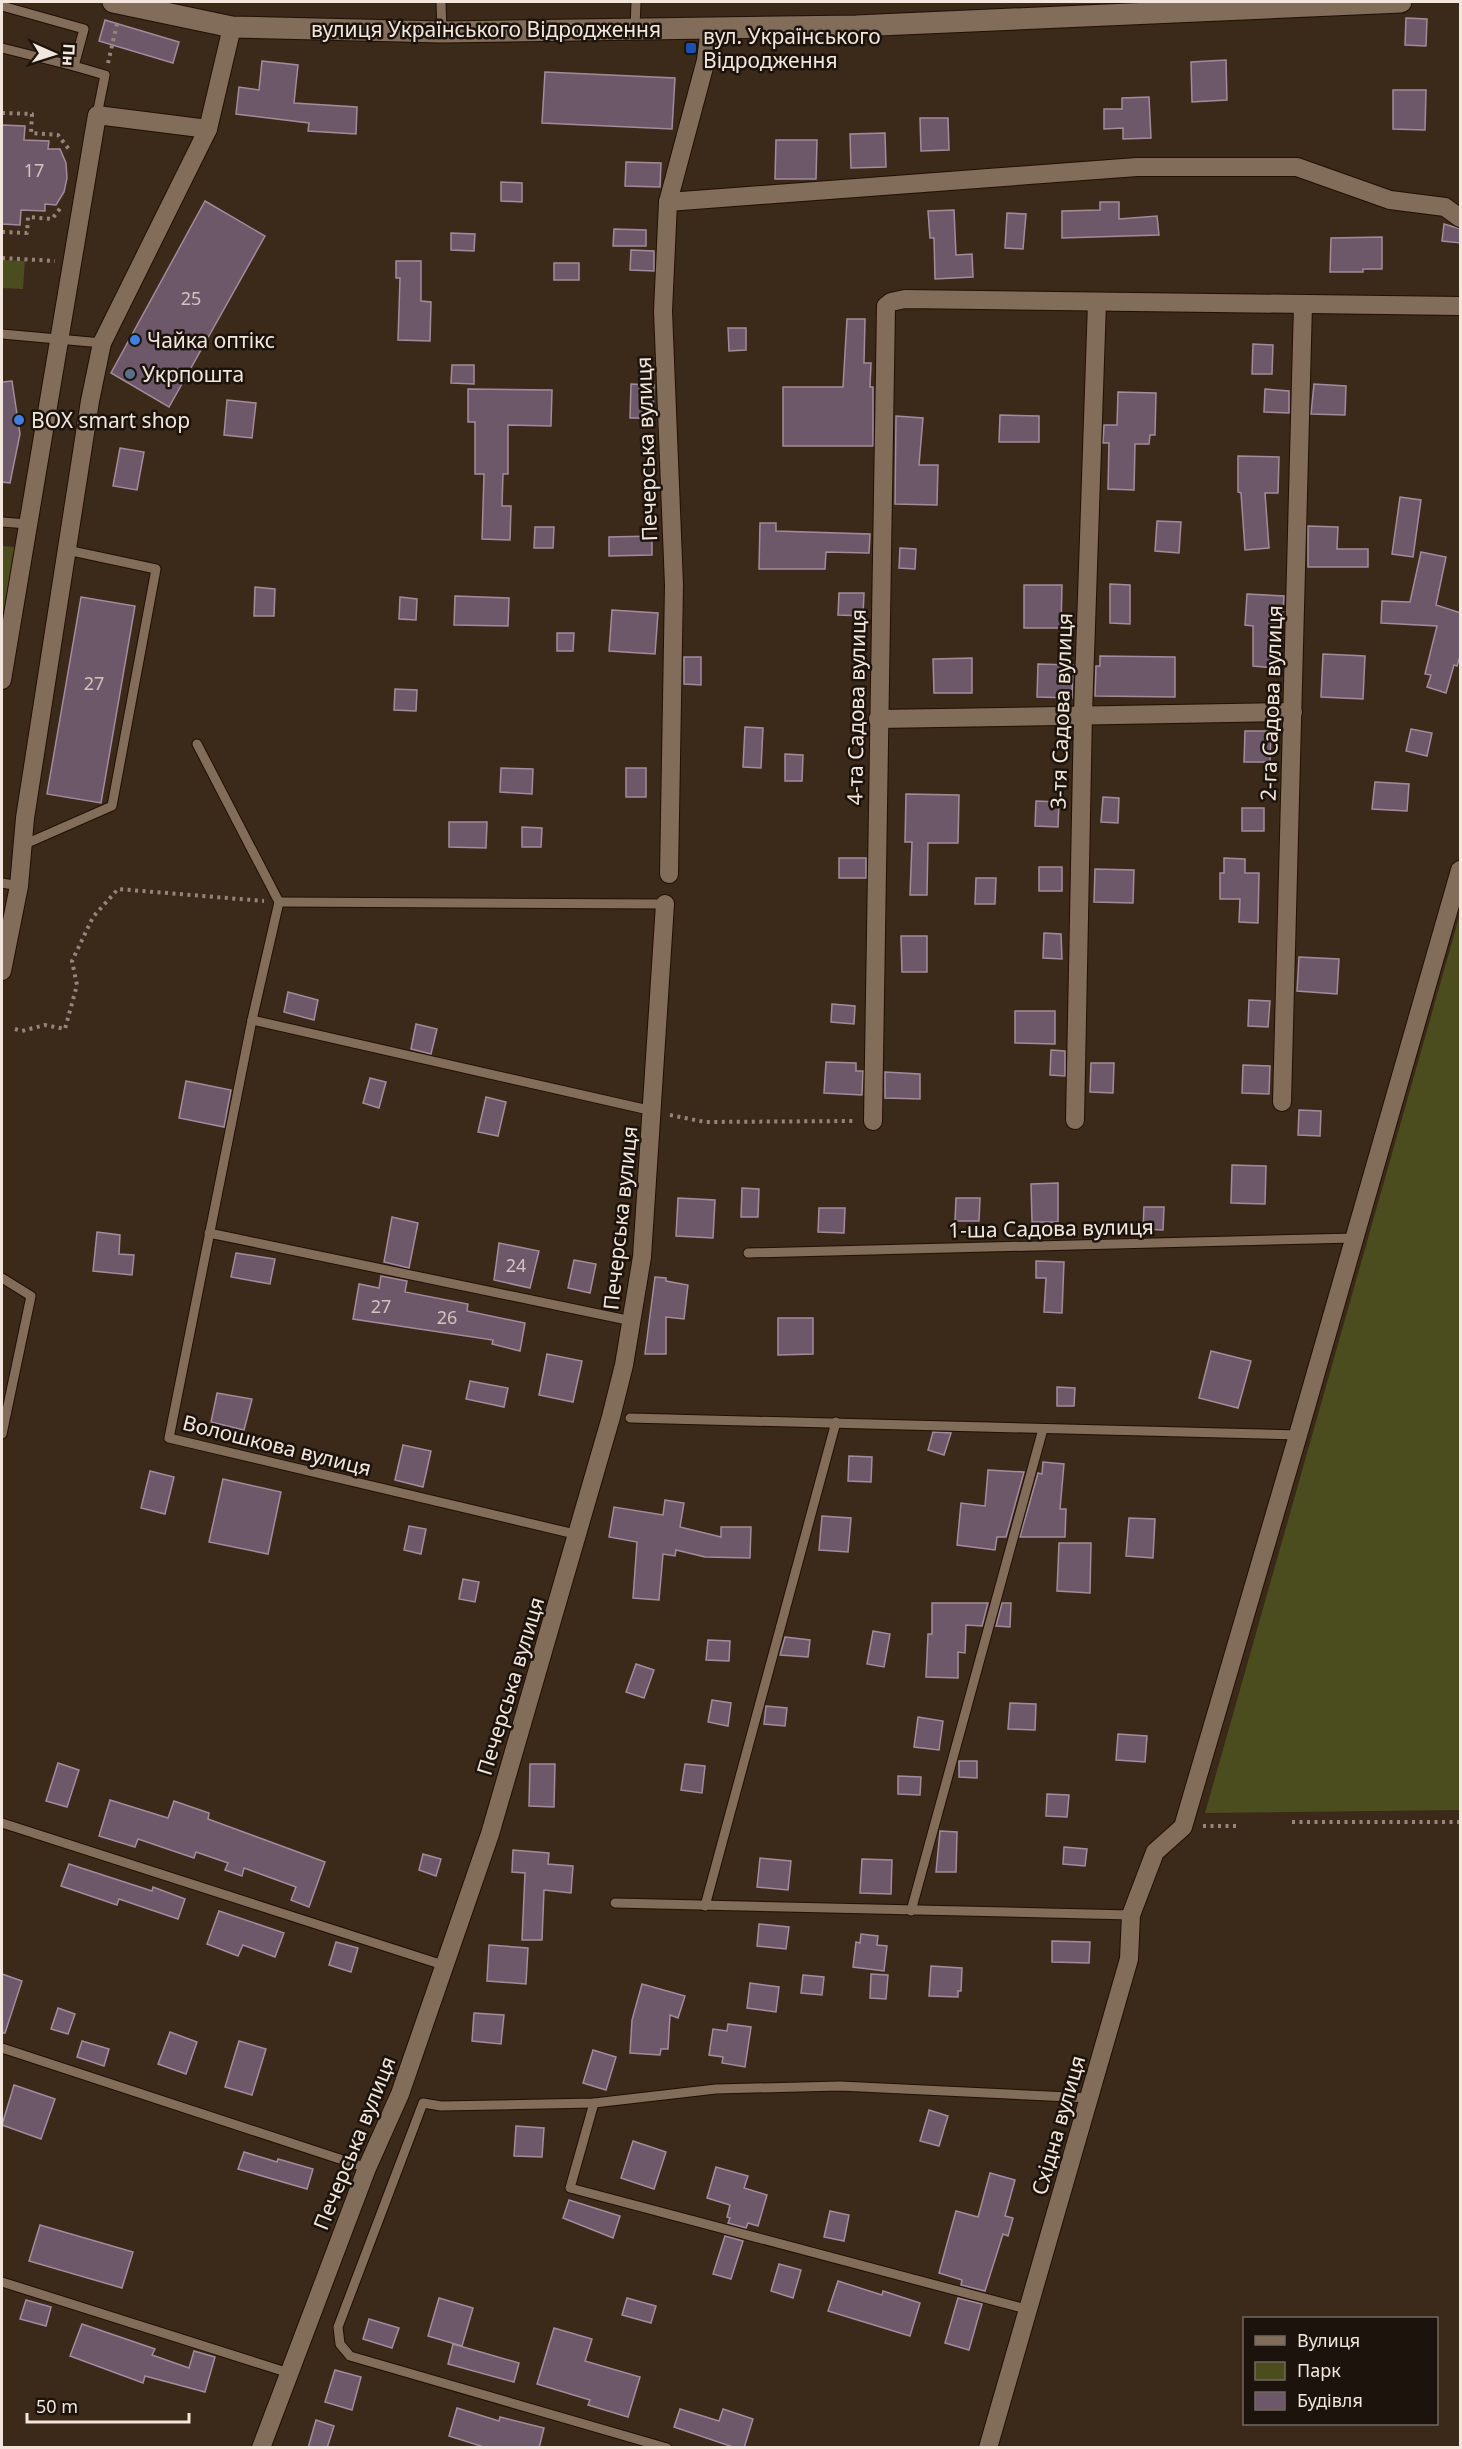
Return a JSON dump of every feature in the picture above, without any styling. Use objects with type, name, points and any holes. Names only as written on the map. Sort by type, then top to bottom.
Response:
[{"type":"street","name":"вулиця Українського Відродження","points":[[117,3],[232,27],[442,32],[868,26],[1401,2]]},
{"type":"street","points":[[2,972],[10,884],[23,845],[90,401],[102,343],[208,129],[232,27]]},
{"type":"street","name":"Печерська вулиця","points":[[669,874],[674,585],[663,311],[668,202],[705,60],[710,29]]},
{"type":"street","points":[[2,680],[97,115],[208,129]]},
{"type":"street","points":[[668,202],[1137,167],[1297,167],[1390,200],[1445,207],[1461,218]]},
{"type":"street","name":"4-та Садова вулиця","points":[[873,1121],[884,313],[886,306],[897,300],[1097,302]]},
{"type":"street","points":[[1097,302],[1461,306]]},
{"type":"street","name":"3-тя Садова вулиця","points":[[1075,1120],[1083,714],[1097,302]]},
{"type":"street","name":"2-га Садова вулиця","points":[[1282,1102],[1303,304]]},
{"type":"street","points":[[878,718],[1293,712]]},
{"type":"street","points":[[1183,1827],[1461,870]]},
{"type":"street","name":"Печерська вулиця","points":[[261,2448],[367,2168],[400,2094],[490,1834],[579,1535],[611,1417],[632,1321],[642,1257],[653,1111],[664,904]]},
{"type":"street","name":"Східна вулиця","points":[[988,2448],[1026,2309],[1090,2098],[1129,1959],[1131,1915],[1155,1852],[1183,1827]]},
{"type":"lane","points":[[441,2],[442,32]]},
{"type":"lane","points":[[635,28],[636,2]]},
{"type":"lane","points":[[2,8],[84,29],[74,66]]},
{"type":"lane","points":[[2,48],[105,75],[97,115]]},
{"type":"lane","points":[[2,334],[102,343]]},
{"type":"lane","points":[[2,522],[28,524]]},
{"type":"lane","points":[[23,845],[112,806],[156,569],[67,550]]},
{"type":"lane","points":[[197,744],[279,902],[664,904]]},
{"type":"lane","name":"Волошкова вулиця","points":[[279,902],[252,1020],[169,1438],[579,1535]]},
{"type":"lane","points":[[252,1020],[653,1111]]},
{"type":"lane","points":[[209,1233],[632,1321]]},
{"type":"lane","name":"1-ша Садова вулиця","points":[[748,1253],[1355,1238]]},
{"type":"lane","points":[[2,1278],[31,1296],[2,1434]]},
{"type":"lane","points":[[630,1418],[1298,1435]]},
{"type":"lane","points":[[705,1906],[836,1422]]},
{"type":"lane","points":[[911,1911],[1043,1429]]},
{"type":"lane","points":[[2,1823],[443,1965]]},
{"type":"lane","points":[[615,1903],[1131,1915]]},
{"type":"lane","points":[[2,2048],[367,2168]]},
{"type":"lane","points":[[666,2448],[350,2356],[340,2344],[338,2327],[423,2103],[441,2106],[594,2103],[716,2089],[840,2086],[1090,2098]]},
{"type":"lane","points":[[594,2103],[570,2188],[1026,2309]]},
{"type":"lane","points":[[2,2282],[289,2373]]},
{"type":"path","points":[[105,75],[117,3]]},
{"type":"path","points":[[2,113],[32,114],[31,133],[58,135],[70,148],[72,157]]},
{"type":"path","points":[[2,232],[27,233],[28,217],[52,219],[65,202]]},
{"type":"path","points":[[2,258],[73,262]]},
{"type":"path","points":[[15,1029],[22,1031],[45,1025],[65,1029],[77,985],[72,961],[93,917],[118,889],[279,902]]},
{"type":"path","points":[[653,1111],[705,1122],[873,1121]]},
{"type":"path","points":[[1292,1822],[1461,1822]]},
{"type":"path","points":[[1183,1827],[1238,1826]]},
{"type":"green space","points":[[2,260],[25,261],[23,289],[2,288]]},
{"type":"green space","points":[[2,546],[15,547],[2,626]]},
{"type":"green space","points":[[1460,914],[1460,1810],[1205,1813]]},
{"type":"building","points":[[1406,18],[1427,19],[1426,46],[1405,45]]},
{"type":"building","points":[[105,20],[179,42],[173,63],[99,41]]},
{"type":"building","points":[[1226,60],[1227,100],[1192,102],[1191,62]]},
{"type":"building","points":[[262,61],[298,65],[294,103],[357,107],[356,134],[308,131],[309,123],[236,114],[239,87],[259,90]]},
{"type":"building","points":[[545,72],[675,78],[672,129],[542,123]]},
{"type":"building","points":[[1393,90],[1426,90],[1425,130],[1393,129]]},
{"type":"building","points":[[1149,97],[1151,138],[1123,139],[1123,128],[1104,129],[1104,109],[1122,109],[1122,98]]},
{"type":"building","points":[[920,118],[948,118],[949,150],[921,151]]},
{"type":"building","points":[[2,125],[25,126],[24,140],[49,141],[48,149],[60,149],[66,163],[67,178],[64,192],[56,205],[45,204],[45,211],[21,210],[20,225],[2,224]]},
{"type":"building","points":[[885,133],[886,167],[851,168],[850,134]]},
{"type":"building","points":[[776,140],[817,140],[816,179],[775,179]]},
{"type":"building","points":[[626,162],[661,163],[660,187],[625,186]]},
{"type":"building","points":[[501,182],[522,183],[522,202],[501,201]]},
{"type":"building","points":[[205,201],[265,236],[169,407],[111,373]]},
{"type":"building","points":[[1100,202],[1119,202],[1119,219],[1157,216],[1159,235],[1062,238],[1062,211],[1100,210]]},
{"type":"building","points":[[954,210],[956,255],[972,254],[973,277],[935,279],[934,238],[930,238],[928,211]]},
{"type":"building","points":[[1007,213],[1026,214],[1023,249],[1005,248]]},
{"type":"building","points":[[1444,224],[1461,229],[1461,243],[1442,241]]},
{"type":"building","points":[[614,229],[646,230],[646,246],[613,246]]},
{"type":"building","points":[[451,233],[475,234],[474,251],[451,250]]},
{"type":"building","points":[[1382,237],[1382,269],[1363,269],[1363,272],[1330,272],[1331,238]]},
{"type":"building","points":[[631,250],[654,251],[654,271],[630,270]]},
{"type":"building","points":[[396,261],[421,261],[421,301],[431,302],[430,341],[398,340],[400,278],[396,278]]},
{"type":"building","points":[[554,263],[579,263],[579,280],[554,280]]},
{"type":"building","points":[[847,319],[865,319],[864,363],[871,363],[873,446],[783,446],[783,387],[843,387]]},
{"type":"building","points":[[728,328],[746,328],[746,350],[729,351]]},
{"type":"building","points":[[1253,344],[1273,345],[1272,374],[1252,374]]},
{"type":"building","points":[[452,365],[474,365],[474,384],[451,383]]},
{"type":"building","points":[[12,381],[20,434],[10,483],[2,482],[2,382]]},
{"type":"building","points":[[631,384],[654,385],[653,418],[630,418]]},
{"type":"building","points":[[1314,384],[1346,386],[1345,415],[1311,414]]},
{"type":"building","points":[[468,389],[552,390],[551,426],[508,425],[508,474],[503,474],[502,506],[511,506],[510,540],[482,539],[484,474],[475,474],[475,422],[468,422]]},
{"type":"building","points":[[1265,389],[1289,391],[1289,413],[1264,412]]},
{"type":"building","points":[[1118,392],[1156,393],[1155,435],[1150,435],[1149,444],[1135,444],[1134,490],[1108,489],[1109,443],[1103,443],[1104,425],[1117,425]]},
{"type":"building","points":[[227,400],[256,403],[252,438],[224,435]]},
{"type":"building","points":[[1000,415],[1039,416],[1039,442],[999,442]]},
{"type":"building","points":[[896,416],[923,418],[919,465],[938,465],[937,505],[895,504]]},
{"type":"building","points":[[120,448],[144,452],[137,490],[113,486]]},
{"type":"building","points":[[1238,456],[1279,457],[1278,493],[1265,493],[1269,548],[1245,550],[1241,493],[1238,492]]},
{"type":"building","points":[[1400,497],[1421,500],[1413,557],[1392,554]]},
{"type":"building","points":[[1157,521],[1181,522],[1179,553],[1155,551]]},
{"type":"building","points":[[760,523],[776,523],[776,531],[870,534],[869,553],[826,552],[825,569],[759,569]]},
{"type":"building","points":[[1308,526],[1338,527],[1337,549],[1368,549],[1368,567],[1308,567]]},
{"type":"building","points":[[535,527],[554,527],[553,548],[534,548]]},
{"type":"building","points":[[652,536],[652,555],[609,556],[609,537]]},
{"type":"building","points":[[900,548],[916,549],[915,569],[899,568]]},
{"type":"building","points":[[1421,552],[1446,557],[1436,605],[1461,613],[1461,653],[1457,666],[1454,665],[1446,693],[1427,687],[1431,675],[1425,674],[1437,626],[1381,623],[1382,601],[1410,602]]},
{"type":"building","points":[[1110,584],[1130,585],[1130,624],[1110,623]]},
{"type":"building","points":[[1024,585],[1062,585],[1061,628],[1024,628]]},
{"type":"building","points":[[255,587],[275,589],[274,616],[254,616]]},
{"type":"building","points":[[839,593],[864,593],[863,616],[838,615]]},
{"type":"building","points":[[1247,594],[1284,596],[1282,626],[1276,626],[1274,668],[1253,666],[1253,626],[1245,625]]},
{"type":"building","points":[[455,596],[509,598],[508,626],[454,625]]},
{"type":"building","points":[[81,597],[135,606],[101,803],[47,794]]},
{"type":"building","points":[[400,597],[417,599],[416,620],[399,619]]},
{"type":"building","points":[[612,610],[658,613],[655,654],[609,651]]},
{"type":"building","points":[[557,633],[574,633],[573,651],[557,651]]},
{"type":"building","points":[[1323,654],[1365,656],[1363,699],[1321,697]]},
{"type":"building","points":[[1100,656],[1175,657],[1175,697],[1095,696],[1096,666],[1100,666]]},
{"type":"building","points":[[684,657],[701,657],[701,685],[684,684]]},
{"type":"building","points":[[972,658],[972,693],[934,693],[933,659]]},
{"type":"building","points":[[1038,664],[1073,665],[1072,698],[1037,697]]},
{"type":"building","points":[[395,689],[417,690],[416,711],[394,710]]},
{"type":"building","points":[[745,727],[763,728],[761,768],[743,767]]},
{"type":"building","points":[[1411,729],[1432,733],[1427,756],[1406,751]]},
{"type":"building","points":[[1245,731],[1271,731],[1270,762],[1244,762]]},
{"type":"building","points":[[785,754],[803,755],[802,781],[785,781]]},
{"type":"building","points":[[501,768],[533,769],[532,794],[500,792]]},
{"type":"building","points":[[626,768],[646,768],[646,797],[626,797]]},
{"type":"building","points":[[1375,782],[1409,784],[1407,811],[1372,809]]},
{"type":"building","points":[[906,794],[959,795],[958,843],[928,843],[927,895],[910,895],[912,842],[905,842]]},
{"type":"building","points":[[1103,797],[1119,798],[1118,823],[1101,822]]},
{"type":"building","points":[[1036,801],[1059,802],[1058,827],[1035,826]]},
{"type":"building","points":[[1242,808],[1264,808],[1264,831],[1242,831]]},
{"type":"building","points":[[449,822],[487,822],[486,848],[449,847]]},
{"type":"building","points":[[522,827],[542,828],[541,847],[522,847]]},
{"type":"building","points":[[839,858],[866,858],[866,878],[839,878]]},
{"type":"building","points":[[1224,858],[1245,859],[1245,873],[1259,873],[1258,923],[1239,922],[1240,899],[1220,899],[1220,873],[1224,873]]},
{"type":"building","points":[[1039,867],[1062,867],[1062,891],[1039,891]]},
{"type":"building","points":[[1095,869],[1134,870],[1133,903],[1094,902]]},
{"type":"building","points":[[976,878],[996,878],[995,904],[975,904]]},
{"type":"building","points":[[1044,933],[1061,934],[1062,959],[1043,958]]},
{"type":"building","points":[[901,936],[927,936],[927,972],[902,972]]},
{"type":"building","points":[[1299,957],[1339,959],[1337,994],[1297,991]]},
{"type":"building","points":[[288,992],[318,1000],[314,1020],[284,1012]]},
{"type":"building","points":[[1249,1000],[1270,1001],[1268,1027],[1248,1026]]},
{"type":"building","points":[[832,1004],[855,1006],[854,1024],[831,1022]]},
{"type":"building","points":[[1015,1011],[1055,1011],[1055,1044],[1015,1043]]},
{"type":"building","points":[[416,1024],[437,1029],[431,1054],[411,1049]]},
{"type":"building","points":[[1051,1050],[1065,1051],[1065,1076],[1050,1075]]},
{"type":"building","points":[[826,1062],[856,1063],[856,1071],[863,1071],[862,1095],[824,1093]]},
{"type":"building","points":[[1091,1063],[1114,1063],[1113,1093],[1090,1092]]},
{"type":"building","points":[[1243,1065],[1270,1066],[1269,1094],[1242,1093]]},
{"type":"building","points":[[885,1072],[920,1074],[920,1099],[885,1098]]},
{"type":"building","points":[[370,1078],[386,1082],[379,1108],[363,1103]]},
{"type":"building","points":[[186,1081],[231,1090],[224,1127],[179,1118]]},
{"type":"building","points":[[486,1097],[506,1102],[498,1136],[478,1132]]},
{"type":"building","points":[[1299,1110],[1321,1111],[1320,1136],[1298,1135]]},
{"type":"building","points":[[1232,1165],[1266,1166],[1265,1204],[1231,1203]]},
{"type":"building","points":[[1058,1183],[1058,1222],[1032,1222],[1031,1184]]},
{"type":"building","points":[[742,1188],[759,1189],[758,1217],[741,1217]]},
{"type":"building","points":[[678,1198],[715,1200],[713,1238],[676,1236]]},
{"type":"building","points":[[956,1198],[980,1198],[979,1221],[955,1221]]},
{"type":"building","points":[[1144,1207],[1164,1207],[1163,1230],[1143,1229]]},
{"type":"building","points":[[819,1208],[845,1208],[844,1233],[818,1232]]},
{"type":"building","points":[[392,1217],[418,1223],[409,1268],[384,1262]]},
{"type":"building","points":[[97,1232],[120,1235],[119,1254],[134,1255],[132,1275],[93,1271]]},
{"type":"building","points":[[499,1243],[539,1251],[530,1288],[494,1280]]},
{"type":"building","points":[[236,1253],[275,1259],[270,1284],[231,1277]]},
{"type":"building","points":[[574,1260],[596,1264],[590,1293],[568,1288]]},
{"type":"building","points":[[1036,1261],[1064,1262],[1062,1313],[1044,1312],[1046,1278],[1036,1278]]},
{"type":"building","points":[[381,1276],[407,1281],[405,1292],[468,1304],[467,1311],[525,1323],[520,1351],[492,1344],[493,1340],[353,1319],[359,1284],[379,1288]]},
{"type":"building","points":[[655,1277],[688,1285],[684,1319],[666,1317],[666,1354],[645,1354]]},
{"type":"building","points":[[778,1318],[813,1318],[813,1354],[778,1355]]},
{"type":"building","points":[[1211,1351],[1251,1361],[1238,1408],[1199,1398]]},
{"type":"building","points":[[547,1354],[582,1361],[573,1402],[539,1395]]},
{"type":"building","points":[[470,1381],[508,1388],[504,1407],[466,1399]]},
{"type":"building","points":[[1057,1387],[1075,1388],[1074,1406],[1057,1406]]},
{"type":"building","points":[[217,1393],[252,1399],[244,1430],[211,1422]]},
{"type":"building","points":[[933,1432],[951,1433],[944,1455],[928,1450]]},
{"type":"building","points":[[403,1445],[431,1451],[423,1487],[395,1480]]},
{"type":"building","points":[[849,1456],[872,1457],[871,1482],[848,1481]]},
{"type":"building","points":[[1043,1462],[1064,1464],[1060,1509],[1066,1509],[1065,1537],[1020,1537],[1038,1473],[1042,1474]]},
{"type":"building","points":[[988,1470],[1024,1472],[1006,1537],[997,1537],[995,1550],[957,1545],[961,1503],[985,1506]]},
{"type":"building","points":[[150,1471],[174,1477],[165,1514],[141,1508]]},
{"type":"building","points":[[223,1479],[281,1492],[268,1554],[209,1542]]},
{"type":"building","points":[[665,1500],[684,1503],[680,1527],[721,1537],[721,1527],[751,1527],[750,1558],[705,1557],[676,1550],[675,1556],[663,1554],[659,1600],[633,1598],[637,1542],[609,1537],[614,1507],[663,1515]]},
{"type":"building","points":[[822,1516],[851,1518],[848,1552],[819,1550]]},
{"type":"building","points":[[1129,1518],[1155,1519],[1153,1558],[1126,1556]]},
{"type":"building","points":[[409,1526],[426,1529],[421,1554],[404,1550]]},
{"type":"building","points":[[1059,1543],[1091,1543],[1090,1593],[1057,1591]]},
{"type":"building","points":[[463,1579],[479,1582],[475,1602],[459,1599]]},
{"type":"building","points":[[932,1603],[988,1603],[982,1626],[966,1625],[965,1653],[958,1652],[958,1678],[926,1677],[928,1634],[932,1634]]},
{"type":"building","points":[[1002,1603],[1011,1603],[1010,1627],[996,1626]]},
{"type":"building","points":[[873,1631],[890,1634],[884,1667],[867,1664]]},
{"type":"building","points":[[785,1637],[810,1640],[808,1657],[780,1655]]},
{"type":"building","points":[[708,1640],[730,1641],[729,1661],[706,1660]]},
{"type":"building","points":[[636,1664],[654,1670],[644,1698],[626,1692]]},
{"type":"building","points":[[712,1700],[731,1703],[728,1726],[708,1722]]},
{"type":"building","points":[[1010,1703],[1036,1704],[1035,1730],[1008,1729]]},
{"type":"building","points":[[766,1706],[787,1708],[785,1726],[764,1724]]},
{"type":"building","points":[[918,1717],[943,1721],[939,1750],[914,1747]]},
{"type":"building","points":[[1118,1734],[1147,1736],[1145,1762],[1116,1760]]},
{"type":"building","points":[[959,1761],[977,1761],[977,1778],[959,1777]]},
{"type":"building","points":[[58,1763],[79,1770],[67,1807],[46,1801]]},
{"type":"building","points":[[530,1764],[555,1764],[554,1807],[529,1806]]},
{"type":"building","points":[[685,1764],[705,1766],[702,1793],[681,1790]]},
{"type":"building","points":[[898,1776],[921,1777],[920,1795],[898,1794]]},
{"type":"building","points":[[1047,1794],[1069,1795],[1067,1817],[1046,1816]]},
{"type":"building","points":[[110,1800],[168,1818],[174,1801],[209,1813],[208,1819],[325,1862],[309,1907],[291,1900],[296,1887],[244,1868],[242,1876],[225,1870],[228,1863],[196,1852],[194,1858],[138,1839],[135,1847],[99,1836]]},
{"type":"building","points":[[940,1831],[957,1832],[956,1872],[936,1872]]},
{"type":"building","points":[[1064,1847],[1087,1849],[1085,1866],[1063,1864]]},
{"type":"building","points":[[513,1850],[549,1853],[548,1864],[573,1866],[571,1893],[544,1890],[542,1940],[522,1940],[525,1873],[512,1872]]},
{"type":"building","points":[[423,1854],[441,1859],[436,1876],[419,1870]]},
{"type":"building","points":[[760,1858],[791,1861],[788,1890],[757,1887]]},
{"type":"building","points":[[862,1859],[892,1860],[891,1894],[860,1893]]},
{"type":"building","points":[[69,1864],[152,1891],[153,1887],[185,1899],[178,1919],[119,1899],[117,1905],[61,1886]]},
{"type":"building","points":[[219,1911],[284,1933],[275,1957],[243,1945],[238,1956],[207,1944]]},
{"type":"building","points":[[759,1924],[789,1927],[786,1949],[757,1946]]},
{"type":"building","points":[[861,1934],[878,1936],[877,1945],[887,1946],[884,1971],[853,1967],[856,1942],[860,1943]]},
{"type":"building","points":[[1052,1941],[1090,1942],[1089,1963],[1052,1962]]},
{"type":"building","points":[[336,1942],[358,1948],[351,1972],[329,1965]]},
{"type":"building","points":[[489,1945],[528,1948],[526,1984],[487,1981]]},
{"type":"building","points":[[931,1966],[962,1968],[961,1991],[958,1991],[958,1997],[929,1996]]},
{"type":"building","points":[[2,1974],[22,1981],[5,2033],[2,2033]]},
{"type":"building","points":[[871,1974],[888,1975],[886,1999],[870,1998]]},
{"type":"building","points":[[803,1975],[824,1977],[822,1995],[801,1993]]},
{"type":"building","points":[[750,1983],[779,1987],[776,2012],[747,2008]]},
{"type":"building","points":[[642,1984],[685,1996],[678,2018],[670,2015],[668,2049],[661,2049],[660,2055],[630,2053],[632,2020]]},
{"type":"building","points":[[58,2008],[75,2014],[68,2034],[51,2029]]},
{"type":"building","points":[[474,2013],[504,2015],[501,2044],[472,2041]]},
{"type":"building","points":[[728,2024],[751,2027],[745,2067],[722,2063],[723,2057],[709,2055],[713,2029],[727,2031]]},
{"type":"building","points":[[170,2032],[197,2042],[186,2074],[158,2064]]},
{"type":"building","points":[[82,2041],[109,2049],[104,2066],[77,2057]]},
{"type":"building","points":[[239,2041],[266,2049],[252,2095],[225,2087]]},
{"type":"building","points":[[593,2050],[616,2057],[606,2090],[583,2083]]},
{"type":"building","points":[[14,2085],[55,2099],[41,2139],[2,2125]]},
{"type":"building","points":[[929,2110],[948,2116],[939,2146],[920,2141]]},
{"type":"building","points":[[516,2126],[544,2128],[542,2157],[514,2156]]},
{"type":"building","points":[[633,2141],[666,2152],[654,2189],[621,2178]]},
{"type":"building","points":[[244,2152],[277,2162],[278,2159],[313,2169],[307,2189],[238,2169]]},
{"type":"building","points":[[716,2167],[748,2176],[744,2188],[767,2195],[758,2226],[748,2223],[746,2228],[728,2223],[730,2205],[707,2198]]},
{"type":"building","points":[[990,2173],[1015,2180],[1005,2216],[1013,2218],[1008,2236],[1003,2234],[985,2291],[961,2285],[962,2280],[939,2273],[956,2211],[978,2217]]},
{"type":"building","points":[[569,2200],[620,2216],[613,2238],[563,2218]]},
{"type":"building","points":[[830,2211],[849,2215],[844,2241],[824,2237]]},
{"type":"building","points":[[40,2225],[133,2252],[122,2288],[29,2261]]},
{"type":"building","points":[[725,2236],[743,2241],[731,2279],[713,2274]]},
{"type":"building","points":[[779,2264],[801,2270],[793,2298],[771,2291]]},
{"type":"building","points":[[838,2281],[882,2295],[883,2291],[920,2303],[910,2336],[828,2311]]},
{"type":"building","points":[[439,2298],[473,2308],[462,2346],[428,2336]]},
{"type":"building","points":[[627,2298],[656,2306],[651,2323],[622,2315]]},
{"type":"building","points":[[958,2298],[982,2304],[969,2350],[945,2343]]},
{"type":"building","points":[[26,2300],[51,2307],[46,2326],[20,2319]]},
{"type":"building","points":[[369,2319],[399,2328],[392,2348],[363,2339]]},
{"type":"building","points":[[82,2324],[155,2349],[152,2355],[189,2368],[194,2351],[215,2357],[205,2392],[145,2376],[143,2383],[70,2356]]},
{"type":"building","points":[[554,2328],[592,2339],[585,2361],[640,2377],[628,2417],[588,2405],[590,2400],[537,2384]]},
{"type":"building","points":[[453,2344],[519,2363],[514,2382],[448,2364]]},
{"type":"building","points":[[335,2370],[361,2377],[352,2410],[325,2402]]},
{"type":"building","points":[[457,2408],[499,2421],[500,2417],[544,2428],[539,2448],[487,2448],[449,2436]]},
{"type":"building","points":[[680,2409],[719,2421],[723,2409],[753,2419],[744,2448],[736,2448],[674,2427]]},
{"type":"building","points":[[316,2420],[334,2426],[327,2448],[308,2448]]},
{"type":"place","name":"вул. Українського Відродження","points":[[691,48]]},
{"type":"place","name":"Чайка оптікс","points":[[135,340]]},
{"type":"place","name":"Укрпошта","points":[[130,374]]},
{"type":"place","name":"BOX smart shop","points":[[19,420]]}]
